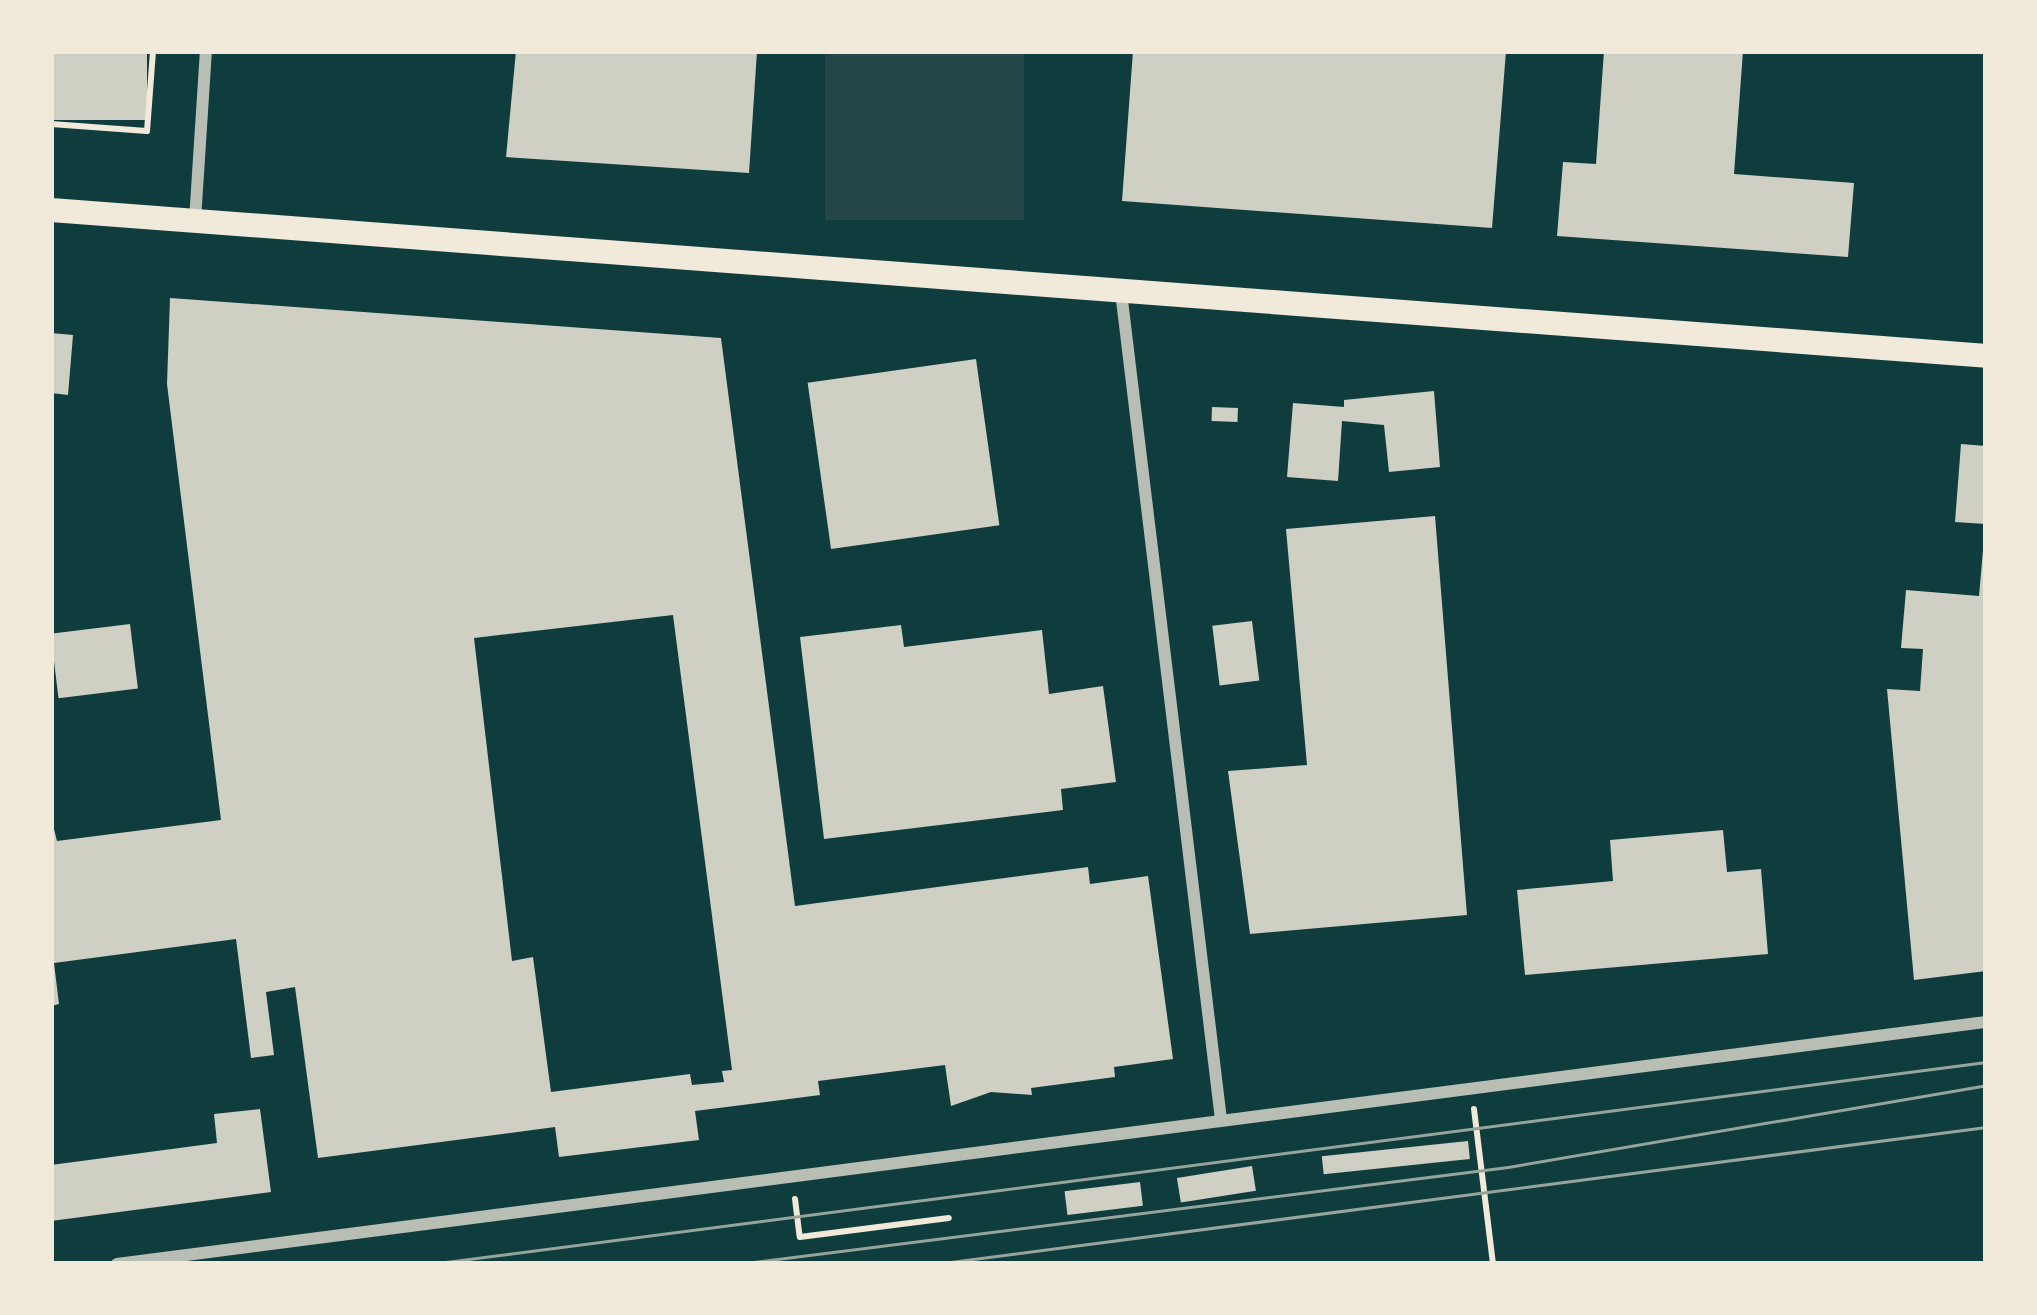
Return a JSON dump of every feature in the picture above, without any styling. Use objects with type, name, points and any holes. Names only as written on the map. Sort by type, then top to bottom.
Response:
[{"type":"main road","points":[[51,210],[1986,356]]},
{"type":"street","points":[[195,220],[206,51]]},
{"type":"street","points":[[1121,292],[1221,1120]]},
{"type":"street","points":[[117,1264],[1986,1022]]},
{"type":"path","points":[[51,124],[147,131],[153,51]]},
{"type":"path","points":[[1471,1088],[1474,1149],[1493,1264]]},
{"type":"path","points":[[774,1199],[795,1196],[800,1237],[949,1218]]},
{"type":"shaded area","points":[[825,51],[1024,51],[1024,220],[825,220]]},
{"type":"building","points":[[51,51],[147,51],[147,120],[51,120]]},
{"type":"building","points":[[516,51],[757,51],[749,173],[506,157]]},
{"type":"building","points":[[1133,51],[1506,51],[1492,228],[1122,201]]},
{"type":"building","points":[[1604,51],[1743,51],[1734,174],[1854,183],[1848,257],[1557,236],[1563,162],[1596,164]]},
{"type":"building","points":[[170,298],[721,338],[795,906],[1088,867],[1090,884],[1148,876],[1173,1059],[1114,1067],[1115,1077],[1031,1088],[1032,1095],[991,1092],[951,1106],[945,1065],[818,1081],[820,1095],[695,1111],[699,1140],[559,1157],[555,1127],[318,1158],[295,987],[266,992],[274,1055],[251,1058],[236,939],[54,963],[59,1004],[51,1006],[51,817],[57,841],[221,820],[167,384]],"holes":[[[673,615],[732,1070],[722,1071],[724,1082],[692,1085],[690,1074],[551,1092],[533,957],[512,961],[474,638]]]},
{"type":"building","points":[[51,333],[73,335],[68,395],[51,393]]},
{"type":"building","points":[[976,359],[999,525],[831,549],[808,383]]},
{"type":"building","points":[[1434,391],[1440,467],[1389,472],[1384,425],[1342,421],[1338,481],[1287,477],[1293,403],[1344,407],[1344,400]]},
{"type":"building","points":[[1212,407],[1238,408],[1237,422],[1212,421]]},
{"type":"building","points":[[1961,444],[1986,446],[1986,524],[1955,522]]},
{"type":"building","points":[[1435,516],[1467,915],[1250,934],[1228,771],[1307,765],[1286,529]]},
{"type":"building","points":[[1983,550],[1986,971],[1914,980],[1887,689],[1920,691],[1923,649],[1901,648],[1906,590],[1979,596]]},
{"type":"building","points":[[1252,621],[1259,681],[1220,685],[1212,626]]},
{"type":"building","points":[[130,624],[138,689],[59,698],[51,634]]},
{"type":"building","points":[[901,625],[904,647],[1042,630],[1049,694],[1103,686],[1116,782],[1061,789],[1063,810],[824,839],[800,637]]},
{"type":"building","points":[[1723,830],[1727,872],[1761,869],[1768,954],[1525,975],[1517,890],[1613,881],[1610,840]]},
{"type":"building","points":[[260,1109],[271,1192],[51,1221],[51,1165],[217,1143],[214,1114]]},
{"type":"building","points":[[1468,1141],[1470,1159],[1324,1174],[1322,1156]]},
{"type":"building","points":[[1252,1166],[1256,1191],[1181,1203],[1177,1178]]},
{"type":"building","points":[[1140,1182],[1143,1206],[1067,1215],[1065,1191]]},
{"type":"tram line","points":[[430,1264],[1986,1062]]},
{"type":"tram line","points":[[738,1264],[1508,1167],[1986,1085]]},
{"type":"tram line","points":[[935,1264],[1986,1127]]}]
